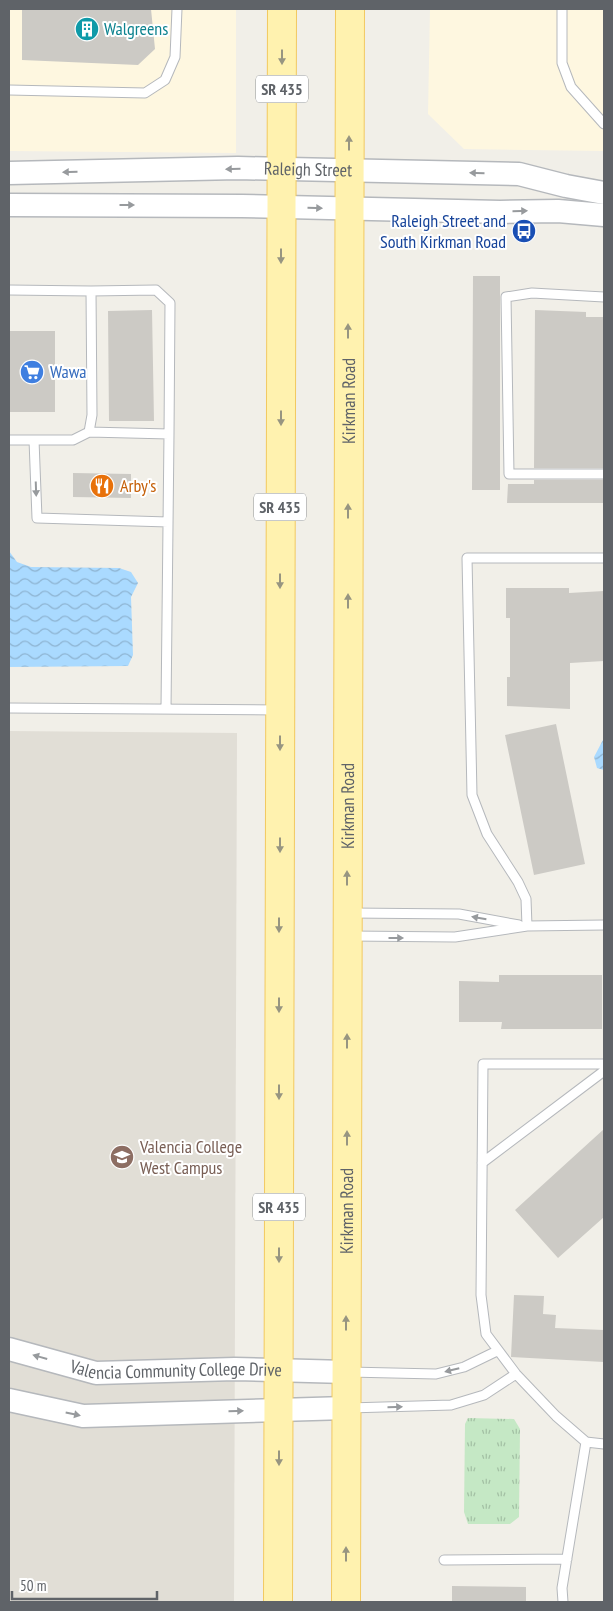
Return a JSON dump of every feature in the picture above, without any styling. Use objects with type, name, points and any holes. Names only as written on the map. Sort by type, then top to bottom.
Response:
[{"type":"main road","name":"SR 435","points":[[278,1602],[282,9]]},
{"type":"main road","name":"Kirkman Road","points":[[346,1602],[350,9]]},
{"type":"street","name":"Raleigh Street","points":[[9,173],[282,169],[519,174],[604,193]]},
{"type":"street","points":[[9,205],[558,211],[604,215]]},
{"type":"street","name":"Valencia Community College Drive","points":[[9,1348],[96,1373],[278,1370],[346,1372]]},
{"type":"street","points":[[9,1400],[83,1416],[346,1408]]},
{"type":"lane","points":[[9,90],[145,93],[165,80],[175,57],[177,9]]},
{"type":"lane","points":[[562,9],[562,63],[571,87],[604,124]]},
{"type":"lane","points":[[9,290],[156,290],[170,303],[166,709]]},
{"type":"lane","points":[[89,432],[92,415],[91,291]]},
{"type":"lane","points":[[604,297],[532,293],[506,297],[510,474],[604,474]]},
{"type":"lane","points":[[9,440],[73,440],[89,432],[169,434]]},
{"type":"lane","points":[[34,440],[37,518],[168,522]]},
{"type":"lane","points":[[527,926],[526,899],[518,882],[487,834],[472,795],[467,558],[604,558]]},
{"type":"lane","points":[[9,708],[280,710]]},
{"type":"lane","points":[[347,925],[459,914],[527,926]]},
{"type":"lane","points":[[347,925],[455,937],[527,926],[604,925]]},
{"type":"lane","points":[[604,1064],[483,1064],[481,1294],[486,1334],[516,1374],[556,1416],[586,1442],[604,1444]]},
{"type":"lane","points":[[482,1163],[604,1071]]},
{"type":"lane","points":[[346,1372],[436,1374],[464,1367],[497,1350]]},
{"type":"lane","points":[[346,1408],[451,1406],[484,1395],[516,1374]]},
{"type":"lane","points":[[563,1602],[562,1588],[586,1442]]},
{"type":"lane","points":[[444,1560],[567,1559]]},
{"type":"shaded area","points":[[9,9],[236,9],[236,153],[9,151]]},
{"type":"shaded area","points":[[430,9],[604,9],[604,151],[464,149],[428,114]]},
{"type":"shaded area","name":"Valencia College West Campus","points":[[9,731],[237,733],[234,1602],[9,1602]]},
{"type":"green space","points":[[468,1418],[514,1419],[520,1429],[519,1517],[510,1524],[468,1524],[464,1512],[465,1424]]},
{"type":"water","points":[[9,551],[17,562],[31,567],[119,568],[131,572],[138,583],[131,597],[133,655],[128,666],[9,667]]},
{"type":"water","points":[[604,738],[604,770],[597,768],[594,757]]},
{"type":"building","name":"Walgreens","points":[[22,9],[151,9],[155,49],[138,65],[22,60]]},
{"type":"building","points":[[473,276],[500,276],[500,490],[472,490]]},
{"type":"building","name":"Wawa","points":[[152,310],[154,421],[109,421],[108,311]]},
{"type":"building","points":[[535,310],[586,312],[586,317],[604,317],[604,468],[534,468]]},
{"type":"building","name":"Wawa","points":[[9,331],[55,331],[55,412],[9,412]]},
{"type":"building","name":"Arby's","points":[[73,473],[131,474],[131,498],[73,497]]},
{"type":"building","points":[[534,480],[604,480],[604,503],[507,503],[508,484],[534,484]]},
{"type":"building","points":[[506,588],[569,588],[569,593],[604,591],[604,661],[570,663],[570,709],[507,706],[507,677],[510,677],[510,618],[506,618]]},
{"type":"building","points":[[556,724],[585,864],[534,875],[505,735]]},
{"type":"building","points":[[499,975],[602,975],[602,1029],[501,1029],[502,1022],[459,1022],[459,981],[499,982]]},
{"type":"building","points":[[604,1129],[604,1217],[558,1258],[515,1210]]},
{"type":"building","points":[[514,1295],[544,1296],[543,1314],[556,1315],[555,1328],[604,1330],[604,1362],[511,1357]]},
{"type":"building","points":[[452,1586],[526,1587],[526,1602],[452,1602]]},
{"type":"place","name":"Walgreens","points":[[87,29]]},
{"type":"place","name":"Raleigh Street and South Kirkman Road","points":[[524,231]]},
{"type":"place","name":"Wawa","points":[[32,372]]},
{"type":"place","name":"Arby's","points":[[102,486]]},
{"type":"place","name":"Valencia College West Campus","points":[[122,1157]]}]
